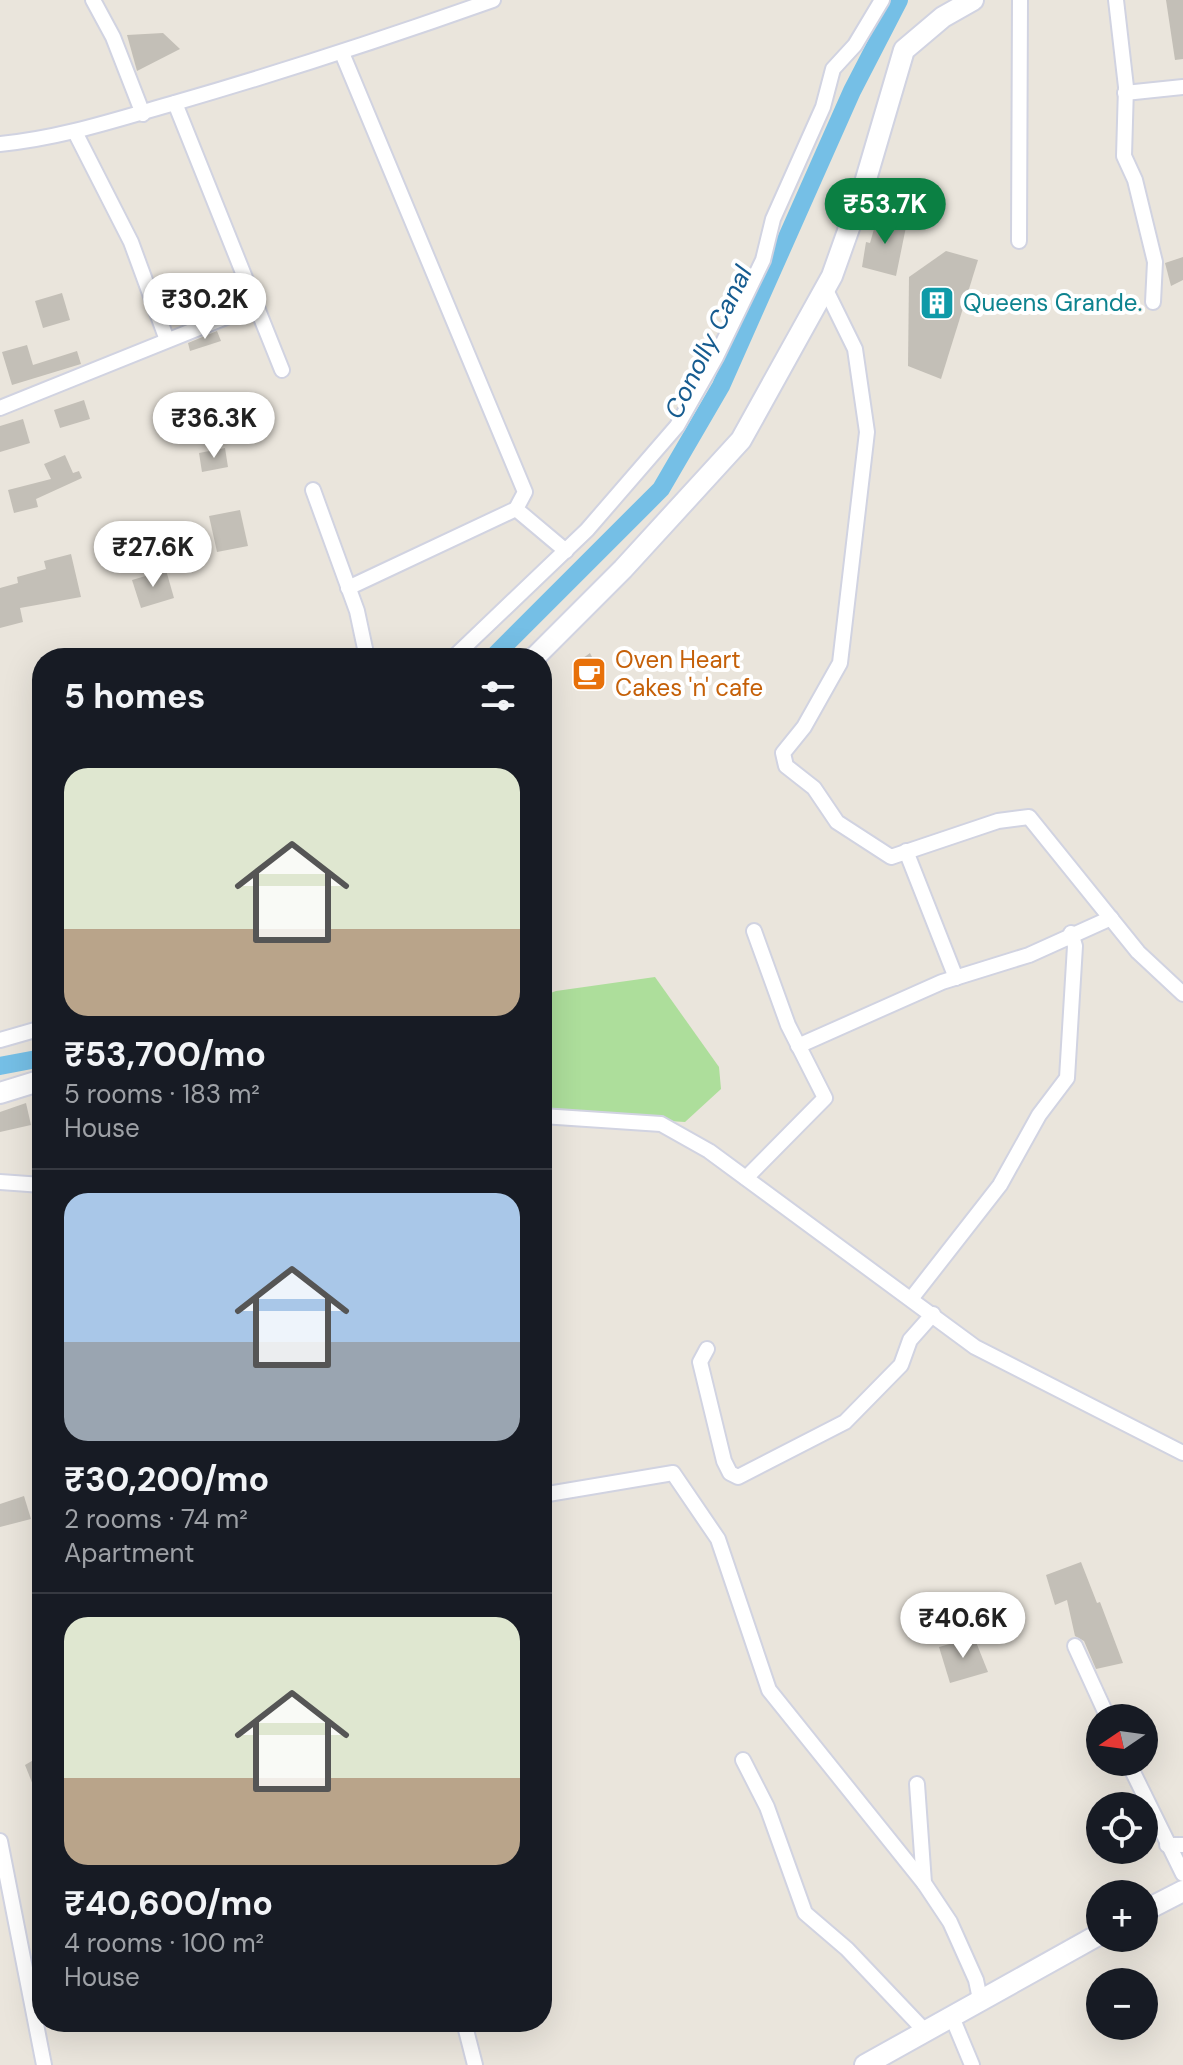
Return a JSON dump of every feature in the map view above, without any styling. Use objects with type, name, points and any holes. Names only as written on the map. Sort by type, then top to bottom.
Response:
[{"type":"main road","points":[[544,648],[623,569],[741,440],[826,290],[864,186],[904,50],[943,17],[973,0]]},
{"type":"main road","points":[[0,1093],[32,1083]]},
{"type":"main road","points":[[1158,1904],[1183,1891]]},
{"type":"main road","points":[[865,2065],[1086,1942]]},
{"type":"street","points":[[93,0],[113,37],[143,114]]},
{"type":"street","points":[[0,144],[52,139],[143,114],[342,53],[493,0]]},
{"type":"street","points":[[464,648],[618,497],[677,426],[716,357],[763,260],[773,219],[823,107],[833,69],[855,45],[882,0]]},
{"type":"street","points":[[1019,241],[1020,0]]},
{"type":"street","points":[[1116,0],[1125,93],[1124,156],[1135,180],[1155,262],[1153,302]]},
{"type":"street","points":[[342,53],[525,492],[516,509],[348,588]]},
{"type":"street","points":[[1125,93],[1183,87]]},
{"type":"street","points":[[175,103],[282,370]]},
{"type":"street","points":[[75,132],[131,242],[167,340]]},
{"type":"street","points":[[826,290],[855,349],[867,432],[840,663],[804,727],[783,753],[786,766],[814,788],[837,822],[891,857],[998,821],[1029,817],[1138,952],[1183,994]]},
{"type":"street","points":[[0,408],[256,305]]},
{"type":"street","points":[[313,490],[348,588],[364,648]]},
{"type":"street","points":[[516,509],[566,551]]},
{"type":"street","points":[[906,851],[956,978]]},
{"type":"street","points":[[798,1046],[956,978],[1029,955],[1071,933],[1111,918]]},
{"type":"street","points":[[746,1178],[825,1098],[798,1046],[754,931]]},
{"type":"street","points":[[911,1299],[1000,1185],[1039,1115],[1067,1078],[1075,946],[1071,933]]},
{"type":"street","points":[[0,1040],[32,1031]]},
{"type":"street","points":[[552,1117],[661,1124],[709,1151],[975,1347],[1183,1453]]},
{"type":"street","points":[[0,1182],[32,1184]]},
{"type":"street","points":[[707,1349],[700,1362],[724,1461],[730,1473],[738,1477],[845,1422],[901,1365],[910,1340],[933,1314]]},
{"type":"street","points":[[552,1493],[673,1473],[718,1539],[769,1690],[924,1883],[950,1922],[976,1980],[980,1999]]},
{"type":"street","points":[[1075,1646],[1102,1704]]},
{"type":"street","points":[[743,1760],[767,1807],[805,1913],[847,1949],[925,2031]]},
{"type":"street","points":[[1135,1776],[1183,1874]]},
{"type":"street","points":[[917,1784],[924,1883]]},
{"type":"street","points":[[0,1841],[32,2004]]},
{"type":"street","points":[[1167,1845],[1183,1845]]},
{"type":"street","points":[[952,2017],[972,2065]]},
{"type":"street","points":[[38,2032],[44,2065]]},
{"type":"street","points":[[467,2032],[475,2065]]},
{"type":"green space","points":[[655,977],[719,1067],[721,1089],[685,1122],[552,1114],[552,992]]},
{"type":"building","points":[[1166,0],[1183,0],[1183,59],[1175,60]]},
{"type":"building","points":[[163,33],[180,49],[137,71],[127,35]]},
{"type":"building","points":[[878,215],[907,222],[896,276],[862,267],[866,242],[870,243]]},
{"type":"building","name":"Queens Grande.","points":[[946,251],[978,260],[941,379],[908,366],[909,277]]},
{"type":"building","points":[[1183,257],[1183,280],[1171,286],[1165,263]]},
{"type":"building","points":[[62,293],[70,320],[43,328],[35,301]]},
{"type":"building","points":[[217,331],[221,341],[190,351],[188,343]]},
{"type":"building","points":[[27,345],[33,365],[77,351],[81,364],[12,385],[2,352]]},
{"type":"building","points":[[84,400],[90,419],[60,428],[54,410]]},
{"type":"building","points":[[23,419],[30,443],[0,452],[0,426]]},
{"type":"building","points":[[225,448],[228,467],[202,472],[199,453]]},
{"type":"building","points":[[65,455],[73,473],[79,471],[82,478],[36,499],[38,507],[14,513],[8,490],[51,479],[44,464]]},
{"type":"building","points":[[240,510],[248,546],[217,552],[209,516]]},
{"type":"building","points":[[182,530],[189,557],[167,562],[161,534]]},
{"type":"building","points":[[71,554],[81,597],[20,608],[23,622],[0,628],[0,588],[18,583],[17,577],[46,569],[44,561]]},
{"type":"building","points":[[166,570],[174,598],[141,608],[132,580]]},
{"type":"building","name":"Oven Heart Cakes 'n' cafe","points":[[590,653],[604,681],[585,689],[572,666]]},
{"type":"building","points":[[26,1103],[31,1125],[0,1132],[0,1112]]},
{"type":"building","points":[[24,1496],[31,1519],[0,1527],[0,1504]]},
{"type":"building","points":[[1081,1562],[1123,1663],[1096,1669],[1084,1641],[1075,1636],[1067,1600],[1055,1605],[1046,1575]]},
{"type":"building","points":[[974,1637],[988,1672],[950,1683],[939,1647]]},
{"type":"building","points":[[32,1761],[32,1782],[25,1765]]},
{"type":"waterway","name":"Conolly Canal","points":[[502,648],[661,489],[721,386],[852,91],[899,0]]},
{"type":"waterway","name":"Conolly Canal","points":[[0,1066],[32,1060]]},
{"type":"place","name":"Queens Grande.","points":[[937,303]]},
{"type":"place","name":"Oven Heart Cakes 'n' cafe","points":[[589,674]]}]
